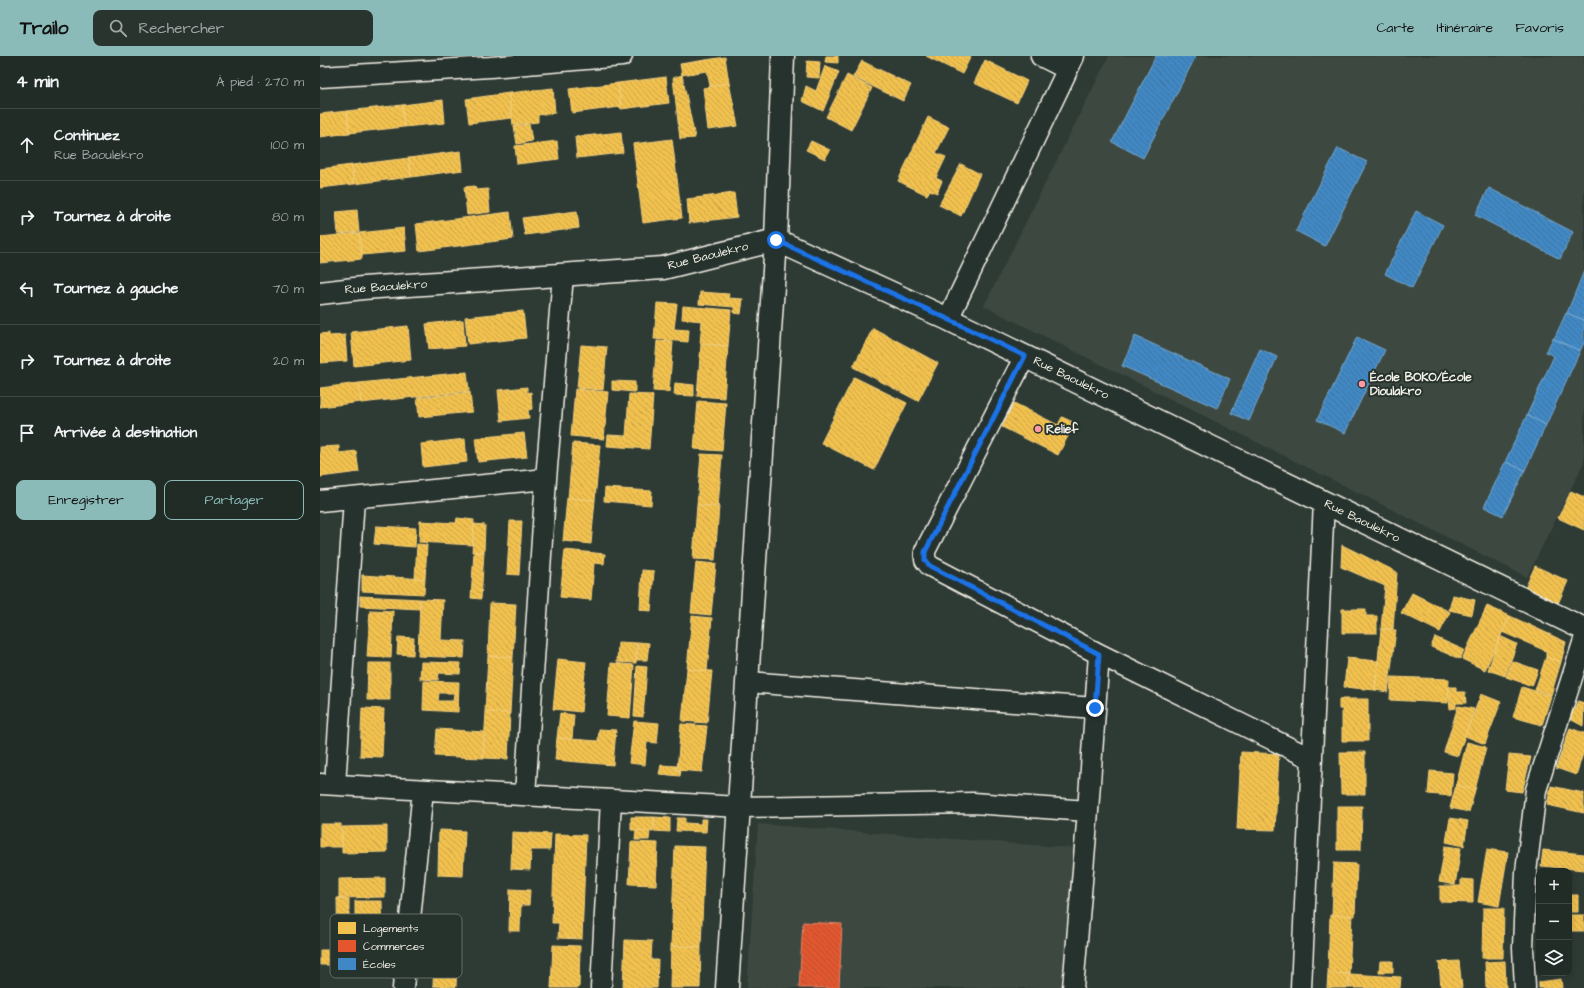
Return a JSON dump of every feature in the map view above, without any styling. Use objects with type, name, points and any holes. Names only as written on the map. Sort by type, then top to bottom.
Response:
[{"type":"street","points":[[320,77],[490,67],[622,56]]},
{"type":"street","points":[[727,988],[776,240],[783,56]]},
{"type":"street","points":[[948,319],[1070,63],[1041,56]]},
{"type":"street","name":"Rue Baoulekro","points":[[320,293],[363,288],[663,268],[776,240],[1025,356],[1584,629]]},
{"type":"street","points":[[525,795],[546,479],[563,275]]},
{"type":"street","points":[[1025,356],[925,552],[925,560],[930,566],[1099,654],[1312,759]]},
{"type":"street","points":[[320,501],[354,499],[546,479]]},
{"type":"street","points":[[354,499],[328,784],[740,807],[972,803],[1088,811]]},
{"type":"street","points":[[1301,988],[1324,502]]},
{"type":"street","points":[[1525,988],[1522,948],[1526,872],[1536,790],[1584,640]]},
{"type":"street","points":[[1073,988],[1088,811],[1099,654]]},
{"type":"street","points":[[747,682],[1095,708]]},
{"type":"street","points":[[410,914],[423,790]]},
{"type":"street","points":[[601,988],[611,800]]},
{"type":"street","points":[[403,988],[404,978]]},
{"type":"shaded area","name":"École BOKO/École Dioulakro","points":[[1109,56],[1584,56],[1584,462],[1527,577],[984,306]]},
{"type":"shaded area","points":[[758,824],[1073,848],[1064,988],[747,988]]},
{"type":"building: Logements","points":[[826,56],[838,56],[838,63],[825,62]]},
{"type":"building: Logements","points":[[926,56],[971,56],[962,74]]},
{"type":"building: Logements","points":[[725,57],[729,83],[710,86],[707,71],[682,75],[680,64]]},
{"type":"building: Logements","points":[[985,60],[1027,81],[1017,103],[974,83]]},
{"type":"building: Logements","points":[[807,61],[820,62],[819,78],[806,77]]},
{"type":"building: Logements","points":[[862,61],[911,85],[903,101],[853,77]]},
{"type":"building: Logements","points":[[825,66],[839,72],[823,111],[802,101],[806,86],[816,91]]},
{"type":"building: Logements","points":[[682,75],[695,138],[680,139],[673,78]]},
{"type":"building: Logements","points":[[847,75],[872,88],[851,130],[826,117]]},
{"type":"building: Logements","points":[[666,77],[669,103],[621,109],[618,83]]},
{"type":"building: Logements","points":[[618,83],[621,107],[572,113],[569,89]]},
{"type":"building: Logements","points":[[729,83],[738,126],[708,130],[703,88]]},
{"type":"building: Logements","points":[[553,88],[555,113],[538,115],[538,122],[513,125],[509,93]]},
{"type":"building: Logements","points":[[509,93],[512,118],[469,123],[466,99]]},
{"type":"building: Logements","points":[[443,100],[445,123],[404,127],[402,105]]},
{"type":"building: Logements","points":[[402,105],[404,127],[349,133],[347,111]]},
{"type":"building: Logements","points":[[347,111],[349,133],[320,137],[320,114]]},
{"type":"building: Logements","points":[[928,117],[949,127],[936,153],[946,157],[936,178],[942,181],[937,193],[930,190],[927,195],[898,181]]},
{"type":"building: Logements","points":[[529,124],[532,141],[517,144],[514,126]]},
{"type":"building: Logements","points":[[621,132],[623,153],[577,158],[575,137]]},
{"type":"building: Logements","points":[[672,139],[682,218],[643,223],[633,144]]},
{"type":"building: Logements","points":[[557,141],[559,159],[517,164],[515,146]]},
{"type":"building: Logements","points":[[811,141],[830,150],[825,159],[806,150]]},
{"type":"building: Logements","points":[[461,151],[463,170],[411,177],[409,158]]},
{"type":"building: Logements","points":[[409,158],[411,177],[354,184],[352,165]]},
{"type":"building: Logements","points":[[961,164],[980,174],[961,216],[939,205]]},
{"type":"building: Logements","points":[[352,165],[354,184],[320,188],[320,169]]},
{"type":"building: Logements","points":[[475,186],[476,190],[488,189],[490,212],[467,215],[464,187]]},
{"type":"building: Logements","points":[[734,193],[737,217],[689,223],[687,199]]},
{"type":"building: Logements","points":[[357,210],[359,232],[338,234],[336,212]]},
{"type":"building: Logements","points":[[577,211],[579,228],[525,235],[522,218]]},
{"type":"building: Logements","points":[[510,212],[513,239],[419,251],[416,224]]},
{"type":"building: Logements","points":[[404,228],[406,251],[362,255],[359,233]]},
{"type":"building: Logements","points":[[359,233],[362,259],[320,263],[320,237]]},
{"type":"building: Logements","points":[[700,292],[729,294],[728,298],[743,299],[741,314],[734,313],[734,307],[699,304]]},
{"type":"building: Logements","points":[[657,303],[677,304],[674,329],[689,330],[688,342],[654,339]]},
{"type":"building: Logements","points":[[683,306],[731,310],[728,346],[700,343],[702,321],[682,319]]},
{"type":"building: Logements","points":[[523,311],[526,338],[468,344],[465,317]]},
{"type":"building: Logements","points":[[463,320],[465,346],[429,349],[426,324]]},
{"type":"building: Logements","points":[[408,326],[411,360],[354,366],[351,332]]},
{"type":"building: Logements","points":[[873,328],[938,363],[918,401],[853,367]]},
{"type":"building: Logements","points":[[329,333],[329,336],[345,335],[347,361],[320,363],[320,334]]},
{"type":"building: Logements","points":[[657,341],[673,342],[669,392],[653,391]]},
{"type":"building: Logements","points":[[701,344],[728,346],[724,398],[697,396]]},
{"type":"building: Logements","points":[[581,345],[607,347],[603,390],[577,388]]},
{"type":"building: Logements","points":[[467,372],[469,391],[361,403],[359,383]]},
{"type":"building: Logements","points":[[854,377],[907,403],[874,470],[821,443]]},
{"type":"building: Logements","points":[[612,381],[635,382],[635,392],[612,390]]},
{"type":"building: Logements","points":[[359,383],[361,402],[320,407],[320,388]]},
{"type":"building: Logements","points":[[675,383],[694,385],[694,396],[674,395]]},
{"type":"building: Logements","points":[[527,387],[527,393],[531,392],[532,409],[528,410],[529,418],[501,421],[498,390]]},
{"type":"building: Logements","points":[[575,389],[608,392],[604,439],[571,436]]},
{"type":"building: Logements","points":[[470,392],[472,412],[419,417],[417,398]]},
{"type":"building: Logements","points":[[629,394],[653,395],[649,449],[607,446],[608,435],[626,436]]},
{"type":"building: Logements","points":[[698,401],[726,403],[722,451],[694,449]]},
{"type":"building: Logements","points":[[1014,403],[1058,425],[1062,417],[1075,423],[1058,455],[1002,427]]},
{"type":"building: Logements","points":[[524,433],[527,457],[478,462],[475,438]]},
{"type":"building: Logements","points":[[465,439],[467,462],[423,467],[421,444]]},
{"type":"building: Logements","points":[[573,443],[600,445],[595,500],[568,498]]},
{"type":"building: Logements","points":[[339,446],[339,453],[356,451],[359,472],[320,477],[320,447]]},
{"type":"building: Logements","points":[[701,454],[722,455],[718,507],[697,505]]},
{"type":"building: Logements","points":[[605,488],[652,491],[651,505],[604,501]]},
{"type":"building: Logements","points":[[1571,491],[1584,497],[1584,530],[1558,518]]},
{"type":"building: Logements","points":[[567,498],[595,500],[591,544],[563,541]]},
{"type":"building: Logements","points":[[697,505],[719,506],[715,560],[693,559]]},
{"type":"building: Logements","points":[[457,518],[474,520],[473,545],[419,542],[420,521],[456,523]]},
{"type":"building: Logements","points":[[510,521],[522,521],[519,575],[507,574]]},
{"type":"building: Logements","points":[[474,524],[485,525],[484,552],[472,552]]},
{"type":"building: Logements","points":[[376,526],[416,528],[415,547],[374,544]]},
{"type":"building: Logements","points":[[417,544],[427,545],[425,579],[415,578]]},
{"type":"building: Logements","points":[[1342,545],[1397,572],[1393,629],[1381,629],[1385,586],[1341,567]]},
{"type":"building: Logements","points":[[565,550],[605,554],[604,564],[594,563],[591,600],[560,597]]},
{"type":"building: Logements","points":[[474,552],[484,552],[481,599],[471,598]]},
{"type":"building: Logements","points":[[696,562],[716,564],[711,615],[691,613]]},
{"type":"building: Logements","points":[[1535,566],[1568,581],[1556,608],[1523,593]]},
{"type":"building: Logements","points":[[642,570],[654,571],[651,611],[640,610]]},
{"type":"building: Logements","points":[[362,575],[425,579],[424,594],[362,591]]},
{"type":"building: Logements","points":[[1412,593],[1450,612],[1440,632],[1401,613]]},
{"type":"building: Logements","points":[[1453,595],[1475,600],[1472,615],[1449,610]]},
{"type":"building: Logements","points":[[360,596],[420,599],[420,609],[360,606]]},
{"type":"building: Logements","points":[[420,599],[443,600],[441,640],[465,641],[464,658],[418,656]]},
{"type":"building: Logements","points":[[490,603],[516,604],[513,657],[488,656]]},
{"type":"building: Logements","points":[[1487,606],[1510,616],[1485,670],[1462,659]]},
{"type":"building: Logements","points":[[1342,609],[1366,609],[1366,616],[1377,616],[1377,633],[1342,633]]},
{"type":"building: Logements","points":[[370,610],[393,611],[391,658],[367,657]]},
{"type":"building: Logements","points":[[692,616],[712,618],[707,671],[687,669]]},
{"type":"building: Logements","points":[[1510,616],[1566,642],[1561,662],[1546,657],[1546,651],[1502,632]]},
{"type":"building: Logements","points":[[1381,629],[1396,630],[1388,692],[1375,690]]},
{"type":"building: Logements","points":[[1500,636],[1517,644],[1505,676],[1488,670]]},
{"type":"building: Logements","points":[[398,637],[414,638],[413,655],[397,654]]},
{"type":"building: Logements","points":[[1435,637],[1464,650],[1460,659],[1431,647]]},
{"type":"building: Logements","points":[[618,642],[637,643],[636,663],[617,662]]},
{"type":"building: Logements","points":[[638,642],[649,643],[647,660],[636,660]]},
{"type":"building: Logements","points":[[488,656],[513,657],[510,713],[485,712]]},
{"type":"building: Logements","points":[[1546,657],[1561,662],[1551,695],[1535,690]]},
{"type":"building: Logements","points":[[1347,658],[1378,661],[1375,690],[1344,687]]},
{"type":"building: Logements","points":[[558,659],[586,662],[581,712],[553,709]]},
{"type":"building: Logements","points":[[1512,661],[1538,670],[1532,686],[1506,677]]},
{"type":"building: Logements","points":[[421,662],[461,663],[460,674],[439,673],[438,680],[420,679]]},
{"type":"building: Logements","points":[[368,663],[390,663],[390,700],[367,700]]},
{"type":"building: Logements","points":[[611,663],[634,665],[630,718],[607,716]]},
{"type":"building: Logements","points":[[637,666],[647,667],[643,717],[634,716]]},
{"type":"building: Logements","points":[[687,669],[712,671],[707,723],[682,721]]},
{"type":"building: Logements","points":[[1391,677],[1449,679],[1448,703],[1390,700]]},
{"type":"building: Logements","points":[[424,681],[459,682],[458,712],[423,710]],"holes":[[[439,693],[454,693],[453,701],[438,701]]]},
{"type":"building: Logements","points":[[1448,687],[1456,687],[1456,692],[1465,692],[1466,703],[1456,703],[1456,708],[1450,709]]},
{"type":"building: Logements","points":[[1522,687],[1551,696],[1542,725],[1513,717]]},
{"type":"building: Logements","points":[[1481,694],[1501,702],[1485,744],[1465,736]]},
{"type":"building: Logements","points":[[1339,699],[1368,699],[1368,741],[1342,741],[1342,709],[1339,709]]},
{"type":"building: Logements","points":[[1578,701],[1584,703],[1583,726],[1570,719]]},
{"type":"building: Logements","points":[[1458,706],[1474,709],[1458,756],[1444,752]]},
{"type":"building: Logements","points":[[362,708],[384,709],[382,757],[360,756]]},
{"type":"building: Logements","points":[[486,712],[510,713],[508,759],[483,758]]},
{"type":"building: Logements","points":[[560,713],[574,715],[572,739],[557,738]]},
{"type":"building: Logements","points":[[634,721],[659,723],[657,743],[647,742],[645,765],[629,763]]},
{"type":"building: Logements","points":[[681,724],[707,726],[702,772],[677,770]]},
{"type":"building: Logements","points":[[1570,728],[1584,733],[1584,751],[1576,775],[1556,768]]},
{"type":"building: Logements","points":[[437,729],[484,732],[483,758],[435,756]]},
{"type":"building: Logements","points":[[599,729],[616,730],[613,765],[555,760],[557,738],[598,741]]},
{"type":"building: Logements","points":[[1467,742],[1486,747],[1475,790],[1456,785]]},
{"type":"building: Logements","points":[[1241,752],[1279,754],[1275,830],[1237,829]]},
{"type":"building: Logements","points":[[1340,752],[1365,752],[1365,794],[1341,794]]},
{"type":"building: Logements","points":[[1509,755],[1531,757],[1522,792],[1505,790]]},
{"type":"building: Logements","points":[[661,765],[677,766],[676,770],[681,770],[680,776],[659,774]]},
{"type":"building: Logements","points":[[1430,771],[1453,773],[1451,796],[1428,794]]},
{"type":"building: Logements","points":[[1456,785],[1475,790],[1469,812],[1450,808]]},
{"type":"building: Logements","points":[[1551,786],[1584,793],[1584,813],[1547,805]]},
{"type":"building: Logements","points":[[1337,806],[1362,806],[1361,850],[1337,850]]},
{"type":"building: Logements","points":[[631,817],[654,817],[653,831],[631,830]]},
{"type":"building: Logements","points":[[654,817],[670,818],[670,832],[654,831]]},
{"type":"building: Logements","points":[[677,818],[685,818],[685,823],[701,824],[701,819],[707,819],[706,832],[676,831]]},
{"type":"building: Logements","points":[[1450,818],[1468,821],[1464,846],[1446,842]]},
{"type":"building: Logements","points":[[320,824],[341,824],[342,847],[320,847]]},
{"type":"building: Logements","points":[[387,826],[387,852],[342,853],[342,827]]},
{"type":"building: Logements","points":[[439,830],[465,831],[463,876],[438,875]]},
{"type":"building: Logements","points":[[636,830],[650,831],[649,840],[635,840]]},
{"type":"building: Logements","points":[[512,832],[551,834],[550,850],[531,850],[530,870],[511,869]]},
{"type":"building: Logements","points":[[555,834],[586,835],[582,939],[558,938],[559,923],[552,923]]},
{"type":"building: Logements","points":[[631,842],[658,843],[656,885],[629,884]]},
{"type":"building: Logements","points":[[675,846],[705,847],[701,947],[671,946]]},
{"type":"building: Logements","points":[[1445,846],[1461,848],[1455,885],[1439,882]]},
{"type":"building: Logements","points":[[1487,849],[1508,852],[1499,906],[1478,902]]},
{"type":"building: Logements","points":[[1543,850],[1584,854],[1584,870],[1541,866]]},
{"type":"building: Logements","points":[[1334,863],[1357,864],[1355,916],[1332,915]]},
{"type":"building: Logements","points":[[385,878],[385,897],[339,898],[339,879]]},
{"type":"building: Logements","points":[[1461,879],[1473,880],[1473,903],[1440,902],[1440,886],[1461,886]]},
{"type":"building: Logements","points":[[510,889],[530,890],[529,905],[521,905],[520,931],[509,931]]},
{"type":"building: Logements","points":[[1572,895],[1578,895],[1578,912],[1572,912]]},
{"type":"building: Logements","points":[[337,898],[349,899],[349,914],[337,914]]},
{"type":"building: Logements","points":[[355,901],[382,901],[382,914],[355,914]]},
{"type":"building: Logements","points":[[1483,908],[1504,908],[1503,958],[1482,958]]},
{"type":"building: Logements","points":[[1330,915],[1352,916],[1349,974],[1328,973]]},
{"type":"building: Logements","points":[[1572,915],[1584,915],[1584,931],[1572,931]]},
{"type":"building: Logements","points":[[625,940],[652,941],[651,960],[658,960],[657,988],[623,988]]},
{"type":"building: Logements","points":[[553,945],[580,946],[579,988],[551,988]]},
{"type":"building: Logements","points":[[671,946],[701,947],[700,988],[670,988]]},
{"type":"building: Logements","points":[[320,950],[330,950],[330,965],[320,965]]},
{"type":"building: Logements","points":[[1380,961],[1393,961],[1393,972],[1379,972]]},
{"type":"building: Logements","points":[[1459,961],[1462,988],[1441,988],[1439,962]]},
{"type":"building: Logements","points":[[1505,961],[1506,988],[1486,988],[1485,962]]},
{"type":"building: Logements","points":[[1328,973],[1349,974],[1349,988],[1327,988]]},
{"type":"building: Logements","points":[[1349,974],[1401,977],[1400,988],[1348,988]]},
{"type":"building: Logements","points":[[433,978],[456,978],[456,987],[433,986]]},
{"type":"building: Logements","points":[[1561,979],[1562,988],[1539,988],[1539,982]]},
{"type":"building: Commerces","points":[[803,922],[842,924],[839,988],[799,988]]},
{"type":"building: Écoles","points":[[1156,56],[1196,56],[1143,158],[1112,142]]},
{"type":"building: Écoles","points":[[1338,148],[1367,162],[1325,246],[1296,231]]},
{"type":"building: Écoles","points":[[1489,188],[1573,232],[1560,259],[1475,215]]},
{"type":"building: Écoles","points":[[1416,211],[1443,225],[1412,288],[1385,274]]},
{"type":"building: Écoles","points":[[1584,271],[1584,320],[1567,313]]},
{"type":"building: Écoles","points":[[1566,313],[1584,320],[1584,343],[1580,351],[1554,339]]},
{"type":"building: Écoles","points":[[1135,336],[1230,379],[1217,408],[1122,366]]},
{"type":"building: Écoles","points":[[1357,337],[1385,350],[1345,433],[1317,420]]},
{"type":"building: Écoles","points":[[1553,338],[1580,351],[1546,425],[1527,415],[1554,356],[1546,352]]},
{"type":"building: Écoles","points":[[1260,349],[1277,357],[1249,421],[1231,413]]},
{"type":"building: Écoles","points":[[1527,415],[1546,425],[1525,470],[1505,462]]},
{"type":"building: Écoles","points":[[1505,462],[1525,470],[1503,516],[1484,507]]},
{"type":"place","name":"École BOKO/École Dioulakro","points":[[1362,384]]},
{"type":"place","name":"Relief","points":[[1038,429]]},
{"type":"route","points":[[776,240],[1025,356],[925,552],[925,560],[930,566],[1099,654],[1095,708]]}]
